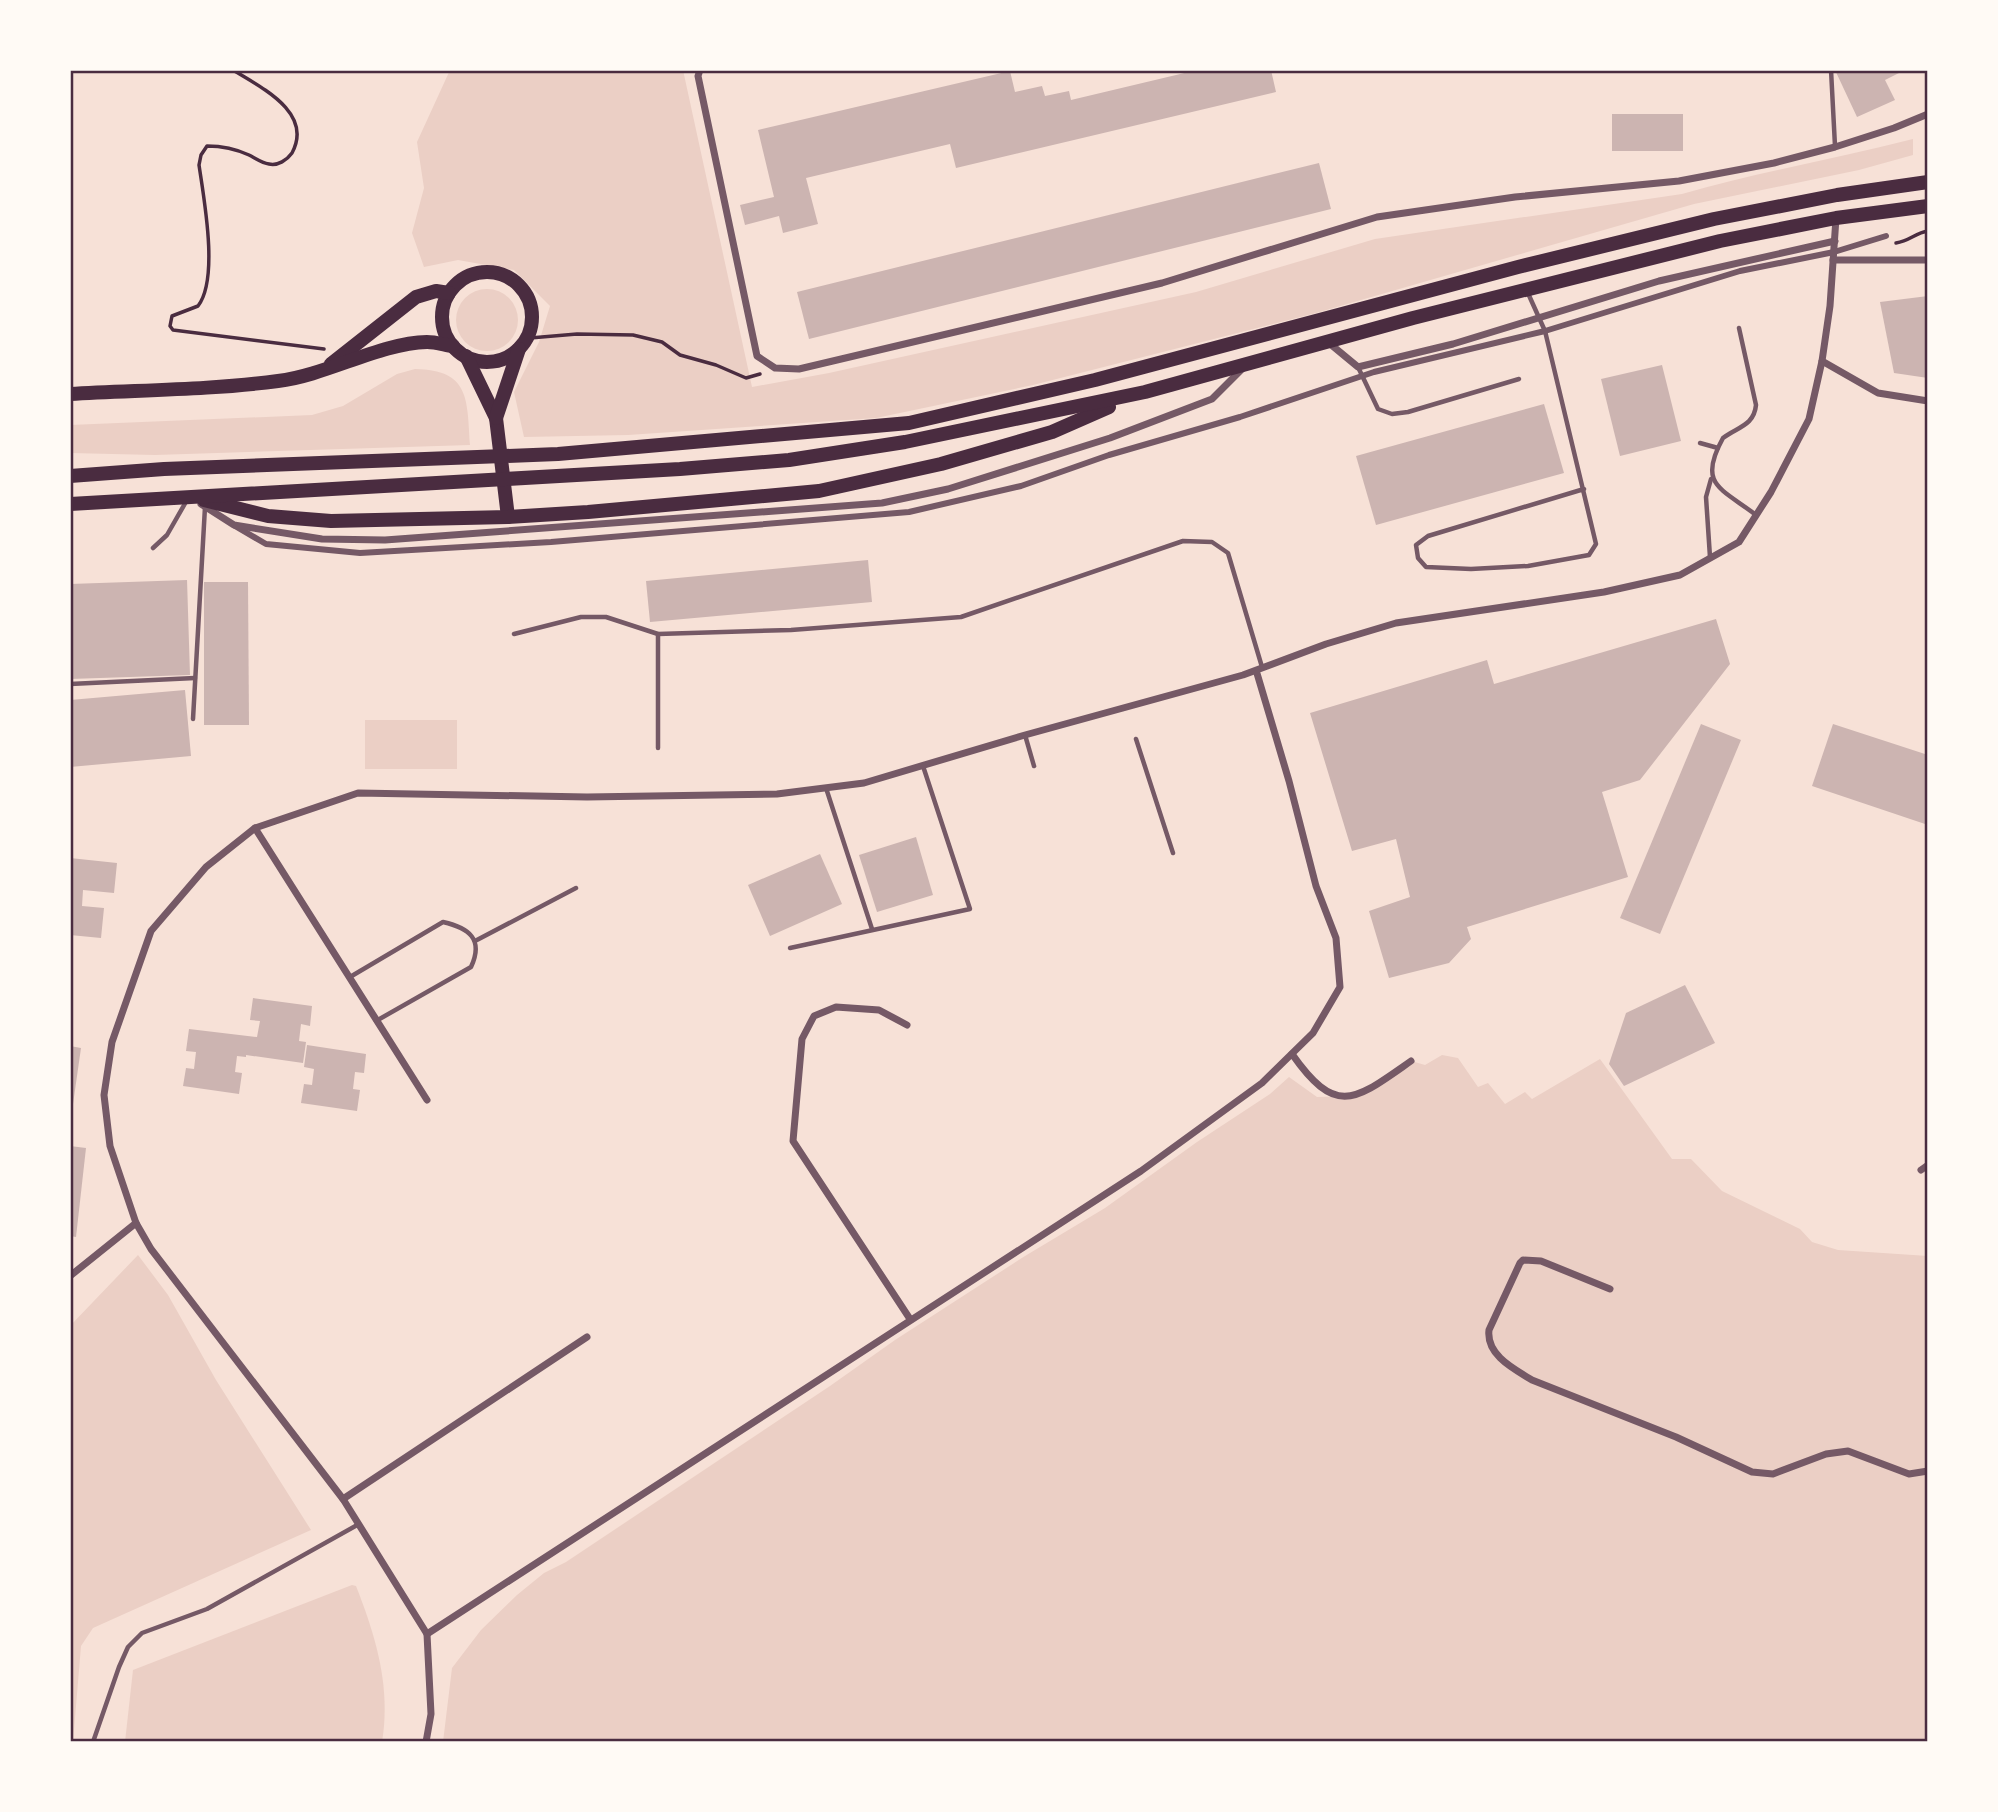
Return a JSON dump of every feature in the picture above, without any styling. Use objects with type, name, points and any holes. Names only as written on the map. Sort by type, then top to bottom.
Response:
[{"type":"main road","points":[[70,476],[164,469],[558,454],[909,423],[1095,380],[1518,267],[1714,219],[1837,195],[1928,182]]},
{"type":"main road","points":[[70,504],[680,469],[789,460],[967,430],[1145,392],[1720,241],[1836,218],[1928,206]]},
{"type":"main road","points":[[496,418],[532,325],[533,312],[529,298],[521,286],[510,278],[483,272],[470,275],[449,293],[443,306],[442,320],[453,346],[466,356],[494,362],[507,358],[523,344]]},
{"type":"main road","points":[[320,373],[416,297],[436,291],[449,293]]},
{"type":"main road","points":[[70,394],[270,382],[320,373],[390,349],[417,343],[453,346]]},
{"type":"main road","points":[[466,356],[496,418],[508,517]]},
{"type":"main road","points":[[189,496],[268,516],[331,521],[508,517],[819,491],[941,464],[1052,432],[1145,392]]},
{"type":"main road","points":[[70,469],[164,469]]},
{"type":"street","points":[[699,70],[698,76],[757,356],[775,368],[799,369],[1162,283],[1377,217],[1515,197],[1678,181],[1774,163],[1835,147],[1928,114]]},
{"type":"street","points":[[426,1742],[431,1714],[427,1634],[343,1499],[151,1249],[136,1223],[110,1146],[104,1095],[112,1042],[151,932],[206,867],[255,828],[358,793],[587,797],[777,794],[864,783],[1025,734],[1243,676],[1326,644],[1396,623],[1604,592],[1679,575],[1738,542],[1771,492],[1809,419],[1822,361],[1830,306],[1836,218]]},
{"type":"street","points":[[189,496],[266,544],[360,553],[551,542],[909,512],[1021,486],[1109,455],[1240,417],[1374,372],[1545,331],[1740,271],[1834,256],[1887,240]]},
{"type":"street","points":[[1328,343],[1358,367],[1453,344],[1659,281],[1835,241]]},
{"type":"street","points":[[1834,256],[1928,260]]},
{"type":"street","points":[[1822,361],[1878,393],[1928,401]]},
{"type":"street","points":[[234,525],[321,540],[386,540],[882,503],[971,483],[1110,438],[1212,399],[1248,363]]},
{"type":"street","points":[[427,1634],[909,1319],[1142,1171],[1262,1083],[1313,1033],[1340,987],[1336,938],[1316,886],[1259,669]]},
{"type":"street","points":[[255,828],[427,1100]]},
{"type":"street","points":[[907,1025],[879,1010],[836,1007],[814,1016],[802,1039],[793,1141],[909,1319]]},
{"type":"street","points":[[1292,1054],[1308,1077],[1334,1096],[1355,1096],[1411,1062]]},
{"type":"street","points":[[70,1276],[136,1223]]},
{"type":"street","points":[[1610,1289],[1541,1261],[1523,1260],[1489,1330],[1488,1338],[1493,1351],[1510,1367],[1532,1380],[1676,1437],[1752,1472],[1773,1474],[1815,1458],[1848,1451],[1886,1468],[1909,1474],[1928,1471]]},
{"type":"street","points":[[343,1499],[587,1337]]},
{"type":"lane","points":[[1831,70],[1835,147]]},
{"type":"lane","points":[[1526,290],[1545,331],[1584,489],[1596,544],[1589,555],[1528,566],[1471,569],[1426,567],[1418,558],[1416,545],[1428,536],[1584,489]]},
{"type":"lane","points":[[1710,558],[1706,497],[1712,478],[1712,465],[1723,438],[1746,425],[1755,411],[1739,328]]},
{"type":"lane","points":[[1358,367],[1378,410],[1392,414],[1408,412],[1519,379]]},
{"type":"lane","points":[[1700,443],[1718,448]]},
{"type":"lane","points":[[1712,478],[1719,487],[1756,515]]},
{"type":"lane","points":[[153,548],[167,535],[189,496]]},
{"type":"lane","points":[[193,719],[205,506]]},
{"type":"lane","points":[[514,634],[581,617],[606,617],[658,634],[792,630],[961,617],[1183,541],[1212,542],[1228,554],[1259,669]]},
{"type":"lane","points":[[658,634],[658,748]]},
{"type":"lane","points":[[70,684],[195,678]]},
{"type":"lane","points":[[1025,734],[1034,766]]},
{"type":"lane","points":[[1136,739],[1173,853]]},
{"type":"lane","points":[[790,947],[970,909],[923,765]]},
{"type":"lane","points":[[826,788],[872,929]]},
{"type":"lane","points":[[475,941],[576,888]]},
{"type":"lane","points":[[349,977],[443,922],[460,926],[471,933],[475,941],[476,956],[471,967],[376,1021]]},
{"type":"lane","points":[[93,1742],[119,1667],[128,1647],[142,1633],[207,1609],[360,1523]]},
{"type":"path","points":[[233,70],[280,100],[292,115],[296,146],[289,157],[278,164],[269,164],[246,153],[207,146],[201,155],[199,166],[210,237],[205,292],[198,306],[172,316],[170,326],[173,330],[347,352]]},
{"type":"path","points":[[1887,240],[1906,242],[1916,233],[1928,230]]},
{"type":"path","points":[[523,344],[577,334],[633,335],[662,342],[690,359],[716,365],[746,378],[775,368]]},
{"type":"shaded area","points":[[450,70],[683,70],[752,387],[829,373],[1196,292],[1375,239],[1682,194],[1913,139],[1913,155],[1859,170],[1694,204],[1316,313],[1033,385],[876,418],[628,435],[524,437],[514,392],[539,342],[550,306],[514,270],[458,260],[424,267],[412,233],[424,188],[417,142]]},
{"type":"shaded area","points":[[481,289],[493,289],[509,298],[516,308],[516,332],[509,342],[493,351],[481,351],[470,346],[461,337],[456,326],[456,314],[461,303],[470,294]]},
{"type":"shaded area","points":[[415,369],[433,371],[456,381],[466,401],[470,445],[155,455],[70,453],[70,425],[312,415],[343,406],[397,374]]},
{"type":"shaded area","points":[[365,720],[457,720],[457,769],[365,769]]},
{"type":"shaded area","points":[[1442,1055],[1458,1058],[1478,1087],[1488,1083],[1505,1104],[1525,1092],[1532,1099],[1600,1059],[1672,1159],[1691,1159],[1722,1191],[1800,1229],[1812,1242],[1838,1250],[1928,1256],[1928,1742],[443,1742],[452,1668],[481,1630],[544,1573],[566,1562],[895,1340],[1105,1208],[1270,1094],[1289,1077],[1317,1097],[1355,1096],[1411,1061],[1425,1065]]},
{"type":"shaded area","points":[[138,1255],[168,1295],[216,1380],[311,1530],[93,1628],[81,1646],[73,1742],[70,1742],[70,1326]]},
{"type":"shaded area","points":[[352,1585],[356,1586],[363,1605],[380,1662],[385,1702],[382,1742],[125,1742],[133,1670]]},
{"type":"building","points":[[1197,70],[1271,70],[1276,92],[956,168],[950,144],[806,178],[818,224],[783,233],[779,216],[745,225],[740,205],[774,197],[758,130],[1010,71],[1015,92],[1042,86],[1045,96],[1069,91],[1071,100]]},
{"type":"building","points":[[1835,70],[1900,70],[1901,72],[1885,80],[1895,100],[1857,117]]},
{"type":"building","points":[[1612,114],[1683,114],[1683,151],[1612,151]]},
{"type":"building","points":[[1319,163],[1331,209],[809,339],[797,292]]},
{"type":"building","points":[[1928,296],[1928,378],[1894,373],[1880,302]]},
{"type":"building","points":[[1662,365],[1681,441],[1620,456],[1601,379]]},
{"type":"building","points":[[1544,404],[1564,473],[1376,525],[1356,456]]},
{"type":"building","points":[[868,560],[872,602],[650,622],[646,581]]},
{"type":"building","points":[[187,580],[190,675],[70,679],[70,584]]},
{"type":"building","points":[[204,582],[248,582],[249,725],[204,725]]},
{"type":"building","points":[[1716,619],[1730,664],[1640,780],[1602,792],[1628,877],[1467,927],[1471,939],[1449,963],[1389,978],[1369,911],[1410,897],[1396,839],[1352,851],[1310,713],[1487,660],[1494,684]]},
{"type":"building","points":[[185,690],[191,756],[70,767],[70,700]]},
{"type":"building","points":[[1701,724],[1741,740],[1660,934],[1620,918]]},
{"type":"building","points":[[1833,724],[1928,755],[1928,825],[1812,786]]},
{"type":"building","points":[[916,837],[933,895],[877,912],[859,855]]},
{"type":"building","points":[[820,854],[842,904],[770,936],[748,885]]},
{"type":"building","points":[[70,858],[117,863],[114,893],[83,890],[82,906],[104,908],[101,938],[70,935]]},
{"type":"building","points":[[1685,985],[1715,1043],[1624,1086],[1609,1064],[1626,1013]]},
{"type":"building","points":[[253,998],[312,1006],[310,1026],[301,1024],[299,1041],[306,1042],[303,1063],[237,1056],[235,1072],[242,1073],[239,1094],[183,1086],[186,1068],[194,1069],[196,1052],[186,1051],[189,1029],[257,1037],[260,1021],[250,1020]]},
{"type":"building","points":[[307,1045],[366,1054],[364,1073],[355,1072],[353,1089],[360,1090],[357,1111],[301,1103],[304,1084],[312,1085],[314,1069],[304,1067]]},
{"type":"building","points":[[70,1046],[81,1048],[73,1104],[70,1103]]},
{"type":"building","points":[[70,1146],[86,1148],[76,1237],[70,1236]]}]
